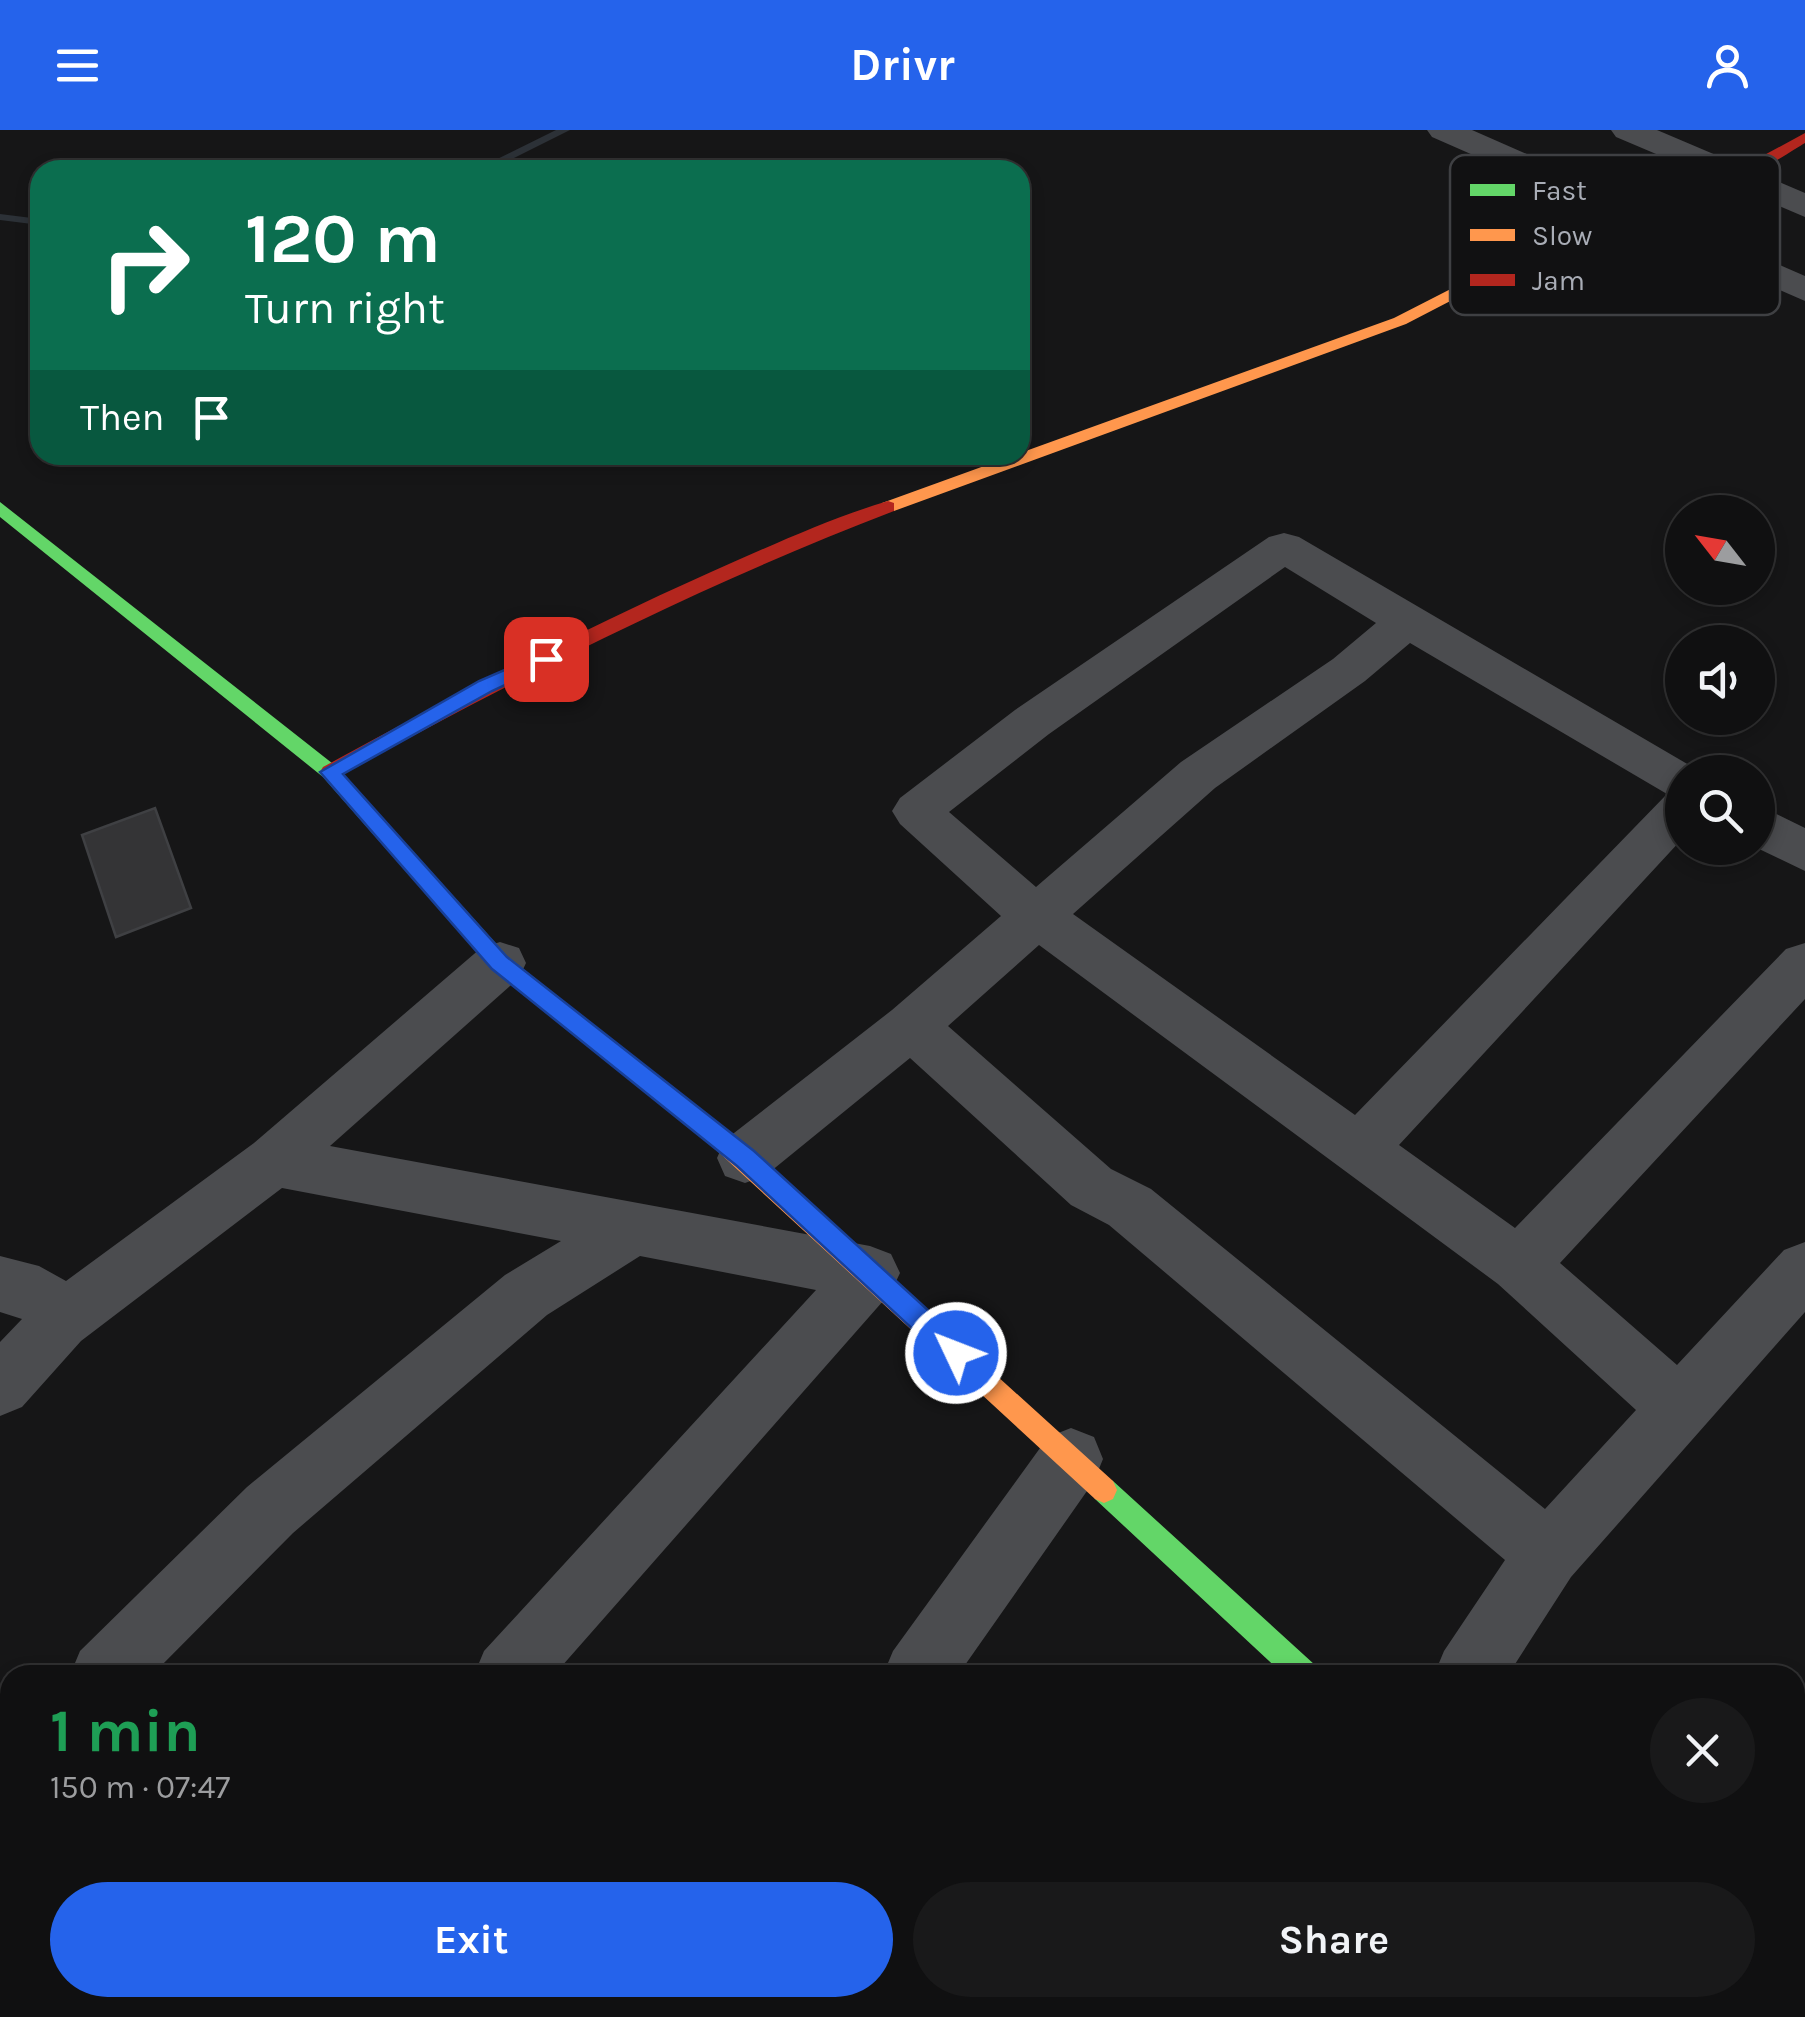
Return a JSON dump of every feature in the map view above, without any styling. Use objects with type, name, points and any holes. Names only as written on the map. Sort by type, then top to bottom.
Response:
[{"type":"street","points":[[1444,130],[1500,155]]},
{"type":"street","points":[[1628,130],[1687,155]]},
{"type":"street","points":[[1775,155],[1805,137]]},
{"type":"street","points":[[1780,195],[1805,206]]},
{"type":"street","points":[[1780,279],[1805,290]]},
{"type":"street","points":[[1030,455],[1400,320],[1450,295]]},
{"type":"street","points":[[330,772],[486,686],[800,539],[1003,465]]},
{"type":"street","points":[[0,508],[330,772],[500,963],[746,1158],[1294,1665]]},
{"type":"street","points":[[1665,771],[1284,548],[1032,722],[917,811],[938,835],[1034,914],[1519,1265],[1682,1410]]},
{"type":"street","points":[[746,1158],[911,1026],[1034,914],[1198,775],[1349,670],[1407,621]]},
{"type":"street","points":[[1358,1150],[1665,826]]},
{"type":"street","points":[[1775,834],[1805,852]]},
{"type":"street","points":[[0,1386],[60,1320],[274,1161],[500,963]]},
{"type":"street","points":[[1519,1265],[1805,964]]},
{"type":"street","points":[[911,1026],[1091,1186],[1130,1206],[1548,1554]]},
{"type":"street","points":[[274,1161],[870,1273]]},
{"type":"street","points":[[114,1665],[286,1497],[526,1295],[634,1228]]},
{"type":"street","points":[[1475,1665],[1548,1554],[1682,1410],[1805,1269]]},
{"type":"street","points":[[517,1665],[870,1273]]},
{"type":"street","points":[[0,1284],[39,1294],[60,1320]]},
{"type":"street","points":[[924,1665],[1071,1459]]},
{"type":"building","points":[[155,808],[191,908],[116,937],[82,835]]},
{"type":"waterway","points":[[502,160],[565,130]]},
{"type":"waterway","points":[[0,217],[30,221]]},
{"type":"traffic: fast","points":[[0,508],[330,772],[500,963],[709,1129]]},
{"type":"traffic: fast","points":[[1104,1490],[1294,1665]]},
{"type":"traffic: slow","points":[[1030,455],[1400,321],[1450,295]]},
{"type":"traffic: slow","points":[[888,507],[1004,465]]},
{"type":"traffic: slow","points":[[709,1129],[1104,1490]]},
{"type":"traffic: jam","points":[[1775,155],[1805,137]]},
{"type":"traffic: jam","points":[[330,772],[604,629],[745,564],[888,507]]},
{"type":"route","points":[[546,659],[486,686],[330,772],[500,963],[746,1158],[956,1353]]}]
